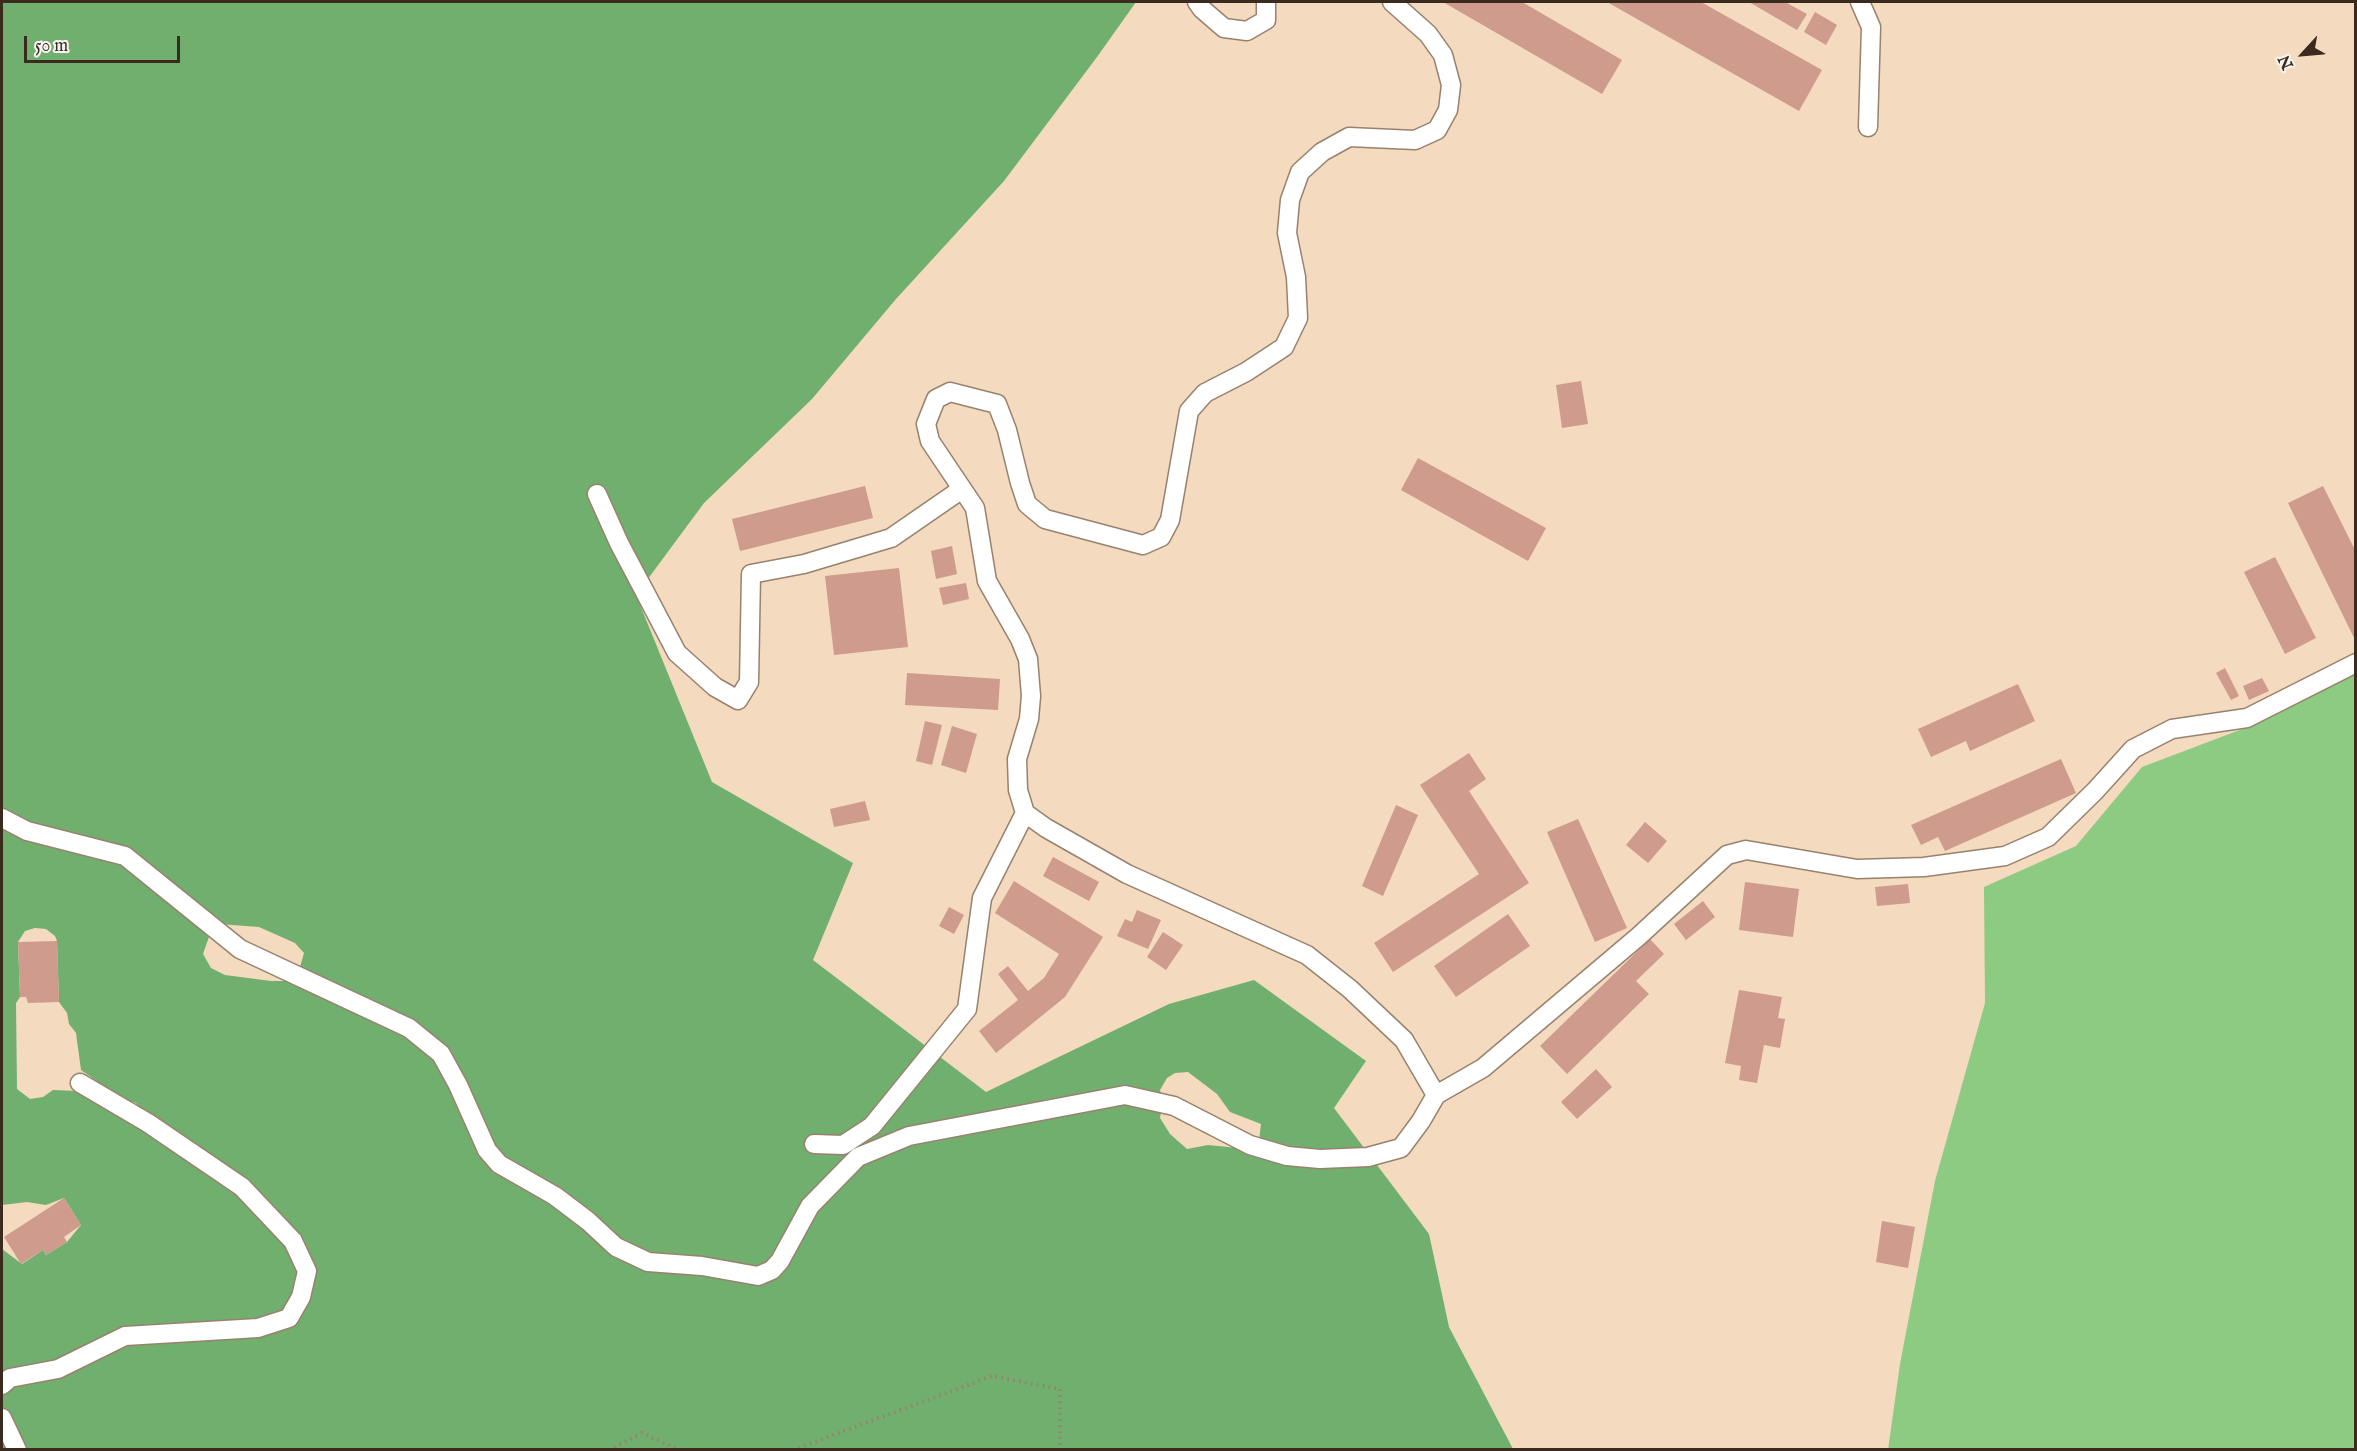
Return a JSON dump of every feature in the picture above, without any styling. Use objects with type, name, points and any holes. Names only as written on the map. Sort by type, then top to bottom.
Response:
[{"type":"street","points":[[1197,2],[1224,28],[1247,32],[1266,20],[1266,2]]},
{"type":"street","points":[[1392,2],[1428,34],[1443,55],[1451,85],[1448,110],[1437,130],[1415,140],[1349,137],[1322,152],[1300,172],[1290,200],[1287,233],[1296,277],[1298,318],[1284,348],[1246,372],[1205,393],[1189,411],[1170,520],[1161,537],[1143,546],[1045,519],[1027,504],[1007,430],[997,404],[950,392],[936,399],[926,424],[930,441],[975,508],[987,581],[1020,639],[1028,659],[1031,696],[1029,719],[1017,759],[1018,790],[1026,813],[1046,828],[1127,874],[1307,955],[1350,989],[1404,1040],[1436,1095]]},
{"type":"street","points":[[1860,2],[1871,27],[1868,128]]},
{"type":"street","points":[[597,494],[619,543],[677,653],[715,687],[738,700],[749,682],[751,574],[804,564],[891,538],[962,489]]},
{"type":"street","points":[[2,818],[27,831],[125,856],[240,949],[409,1028],[441,1054],[458,1085],[487,1150],[499,1164],[555,1196],[616,1246],[648,1262],[702,1266],[758,1276],[772,1270],[780,1261],[810,1206],[858,1157],[909,1136],[1125,1095],[1174,1106],[1250,1145],[1287,1156],[1320,1160],[1368,1157],[1401,1148],[1421,1121],[1436,1095],[1483,1068],[1639,936],[1727,855],[1746,850],[1857,869],[1924,867],[2004,856],[2048,837],[2095,791],[2133,749],[2172,729],[2247,718],[2355,663]]},
{"type":"street","points":[[814,1144],[843,1144],[872,1126],[967,1009],[982,898],[1026,813]]},
{"type":"street","points":[[2,1385],[10,1378],[58,1369],[125,1336],[258,1328],[289,1318],[301,1297],[307,1271],[293,1241],[242,1187],[148,1123],[80,1083]]},
{"type":"street","points":[[2,1418],[17,1449]]},
{"type":"path","points":[[793,1449],[992,1376],[1060,1389],[1060,1449]]},
{"type":"path","points":[[609,1449],[642,1434],[679,1449]]},
{"type":"green space","points":[[2,2],[1136,2],[1004,181],[896,299],[812,399],[704,503],[636,595],[712,782],[853,863],[813,960],[986,1092],[1169,1004],[1254,980],[1366,1061],[1334,1108],[1429,1234],[1449,1327],[1513,1449],[2,1449],[2,1249],[22,1264],[43,1250],[46,1255],[67,1242],[81,1225],[64,1198],[46,1205],[27,1202],[2,1205]],"holes":[[[219,924],[259,927],[295,943],[304,953],[296,981],[271,981],[225,975],[211,968],[203,954],[211,931]],[[35,928],[46,929],[55,936],[59,1002],[67,1013],[69,1024],[76,1033],[81,1070],[116,1096],[136,1103],[142,1113],[78,1091],[53,1090],[43,1097],[30,1099],[17,1089],[16,1003],[20,997],[18,942],[25,931]],[[1188,1072],[1217,1094],[1230,1112],[1261,1124],[1258,1150],[1208,1145],[1187,1149],[1170,1134],[1160,1118],[1163,1101],[1160,1090],[1167,1078],[1175,1073]]]},
{"type":"green space","points":[[2355,674],[2355,1449],[1888,1450],[1900,1364],[1935,1181],[1985,1003],[1984,887],[2076,846],[2142,767],[2245,728]]},
{"type":"building","points":[[1443,2],[1522,2],[1622,60],[1602,94]]},
{"type":"building","points":[[1607,2],[1701,2],[1822,70],[1799,111]]},
{"type":"building","points":[[1749,2],[1785,2],[1807,14],[1797,30]]},
{"type":"building","points":[[1815,12],[1837,25],[1826,45],[1804,32]]},
{"type":"building","points":[[1581,381],[1588,424],[1562,428],[1556,385]]},
{"type":"building","points":[[1418,458],[1546,528],[1528,561],[1401,490]]},
{"type":"building","points":[[865,486],[873,518],[740,551],[732,519]]},
{"type":"building","points":[[2323,486],[2356,552],[2356,642],[2288,503]]},
{"type":"building","points":[[952,546],[957,574],[936,579],[931,551]]},
{"type":"building","points":[[2275,557],[2316,638],[2285,654],[2244,572]]},
{"type":"building","points":[[899,568],[908,647],[834,655],[825,576]]},
{"type":"building","points":[[966,583],[969,599],[943,605],[939,588]]},
{"type":"building","points":[[2225,668],[2239,696],[2231,700],[2216,673]]},
{"type":"building","points":[[907,673],[1000,679],[998,710],[905,705]]},
{"type":"building","points":[[2262,678],[2269,691],[2249,700],[2243,686]]},
{"type":"building","points":[[2018,684],[2035,721],[1970,751],[1966,741],[1931,757],[1918,729]]},
{"type":"building","points":[[925,721],[942,725],[932,765],[916,761]]},
{"type":"building","points":[[952,726],[977,734],[966,773],[941,765]]},
{"type":"building","points":[[1469,753],[1486,779],[1469,791],[1529,883],[1393,972],[1374,943],[1479,874],[1420,785]]},
{"type":"building","points":[[2061,759],[2076,793],[1945,851],[1938,837],[1921,845],[1911,825]]},
{"type":"building","points":[[865,801],[870,820],[834,827],[830,809]]},
{"type":"building","points":[[1396,805],[1418,815],[1383,896],[1362,886]]},
{"type":"building","points":[[1578,819],[1627,928],[1595,942],[1547,832]]},
{"type":"building","points":[[1645,822],[1667,841],[1648,863],[1626,845]]},
{"type":"building","points":[[1053,857],[1099,882],[1089,901],[1043,876]]},
{"type":"building","points":[[1014,881],[1103,937],[1065,997],[996,1053],[979,1031],[1018,1000],[998,974],[1008,966],[1028,991],[1044,978],[1059,954],[995,913]]},
{"type":"building","points":[[1745,882],[1799,889],[1793,937],[1739,930]]},
{"type":"building","points":[[1908,884],[1910,903],[1877,906],[1875,887]]},
{"type":"building","points":[[1703,901],[1715,917],[1686,940],[1674,924]]},
{"type":"building","points":[[949,907],[964,915],[954,934],[939,926]]},
{"type":"building","points":[[1137,910],[1161,920],[1148,949],[1117,936],[1125,919],[1132,922]]},
{"type":"building","points":[[1508,914],[1530,946],[1456,997],[1434,966]]},
{"type":"building","points":[[1163,932],[1183,945],[1166,970],[1147,957]]},
{"type":"building","points":[[1650,939],[1664,954],[1636,981],[1649,994],[1567,1074],[1540,1046]]},
{"type":"building","points":[[57,941],[59,1002],[28,1003],[26,997],[20,997],[18,942]]},
{"type":"building","points":[[1739,990],[1782,997],[1778,1018],[1785,1019],[1780,1048],[1764,1045],[1757,1083],[1739,1080],[1741,1066],[1725,1063]]},
{"type":"building","points":[[1596,1069],[1612,1087],[1577,1119],[1561,1102]]},
{"type":"building","points":[[64,1198],[81,1225],[64,1237],[67,1242],[46,1255],[43,1250],[21,1264],[4,1237]]},
{"type":"building","points":[[1882,1221],[1915,1227],[1908,1268],[1876,1262]]}]
